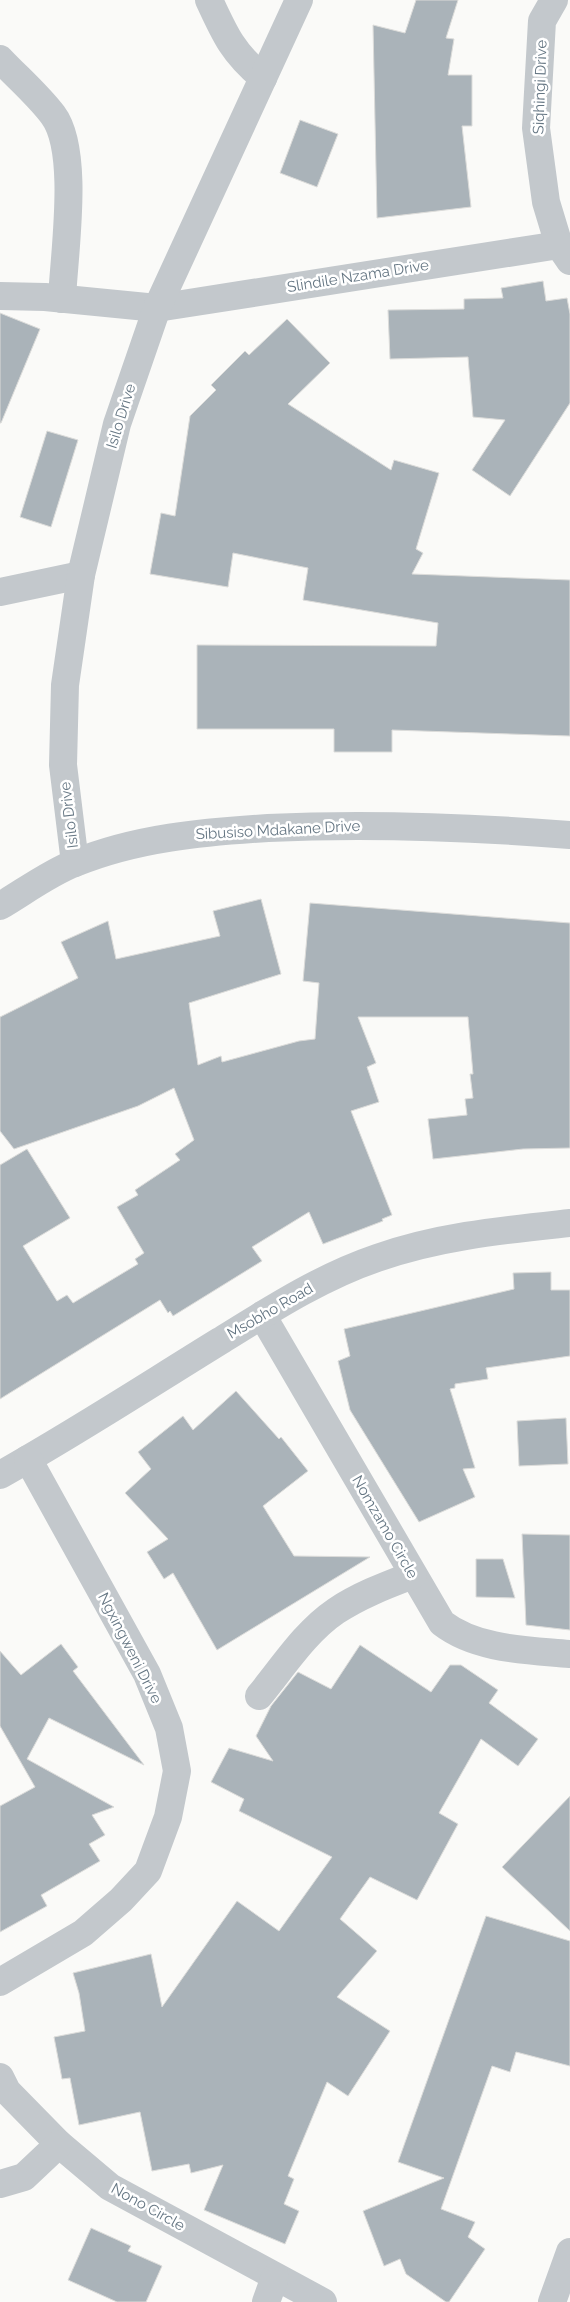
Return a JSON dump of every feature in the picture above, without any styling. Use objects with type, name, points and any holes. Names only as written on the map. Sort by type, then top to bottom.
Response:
[{"type":"street","points":[[208,0],[228,43],[263,78]]},
{"type":"street","name":"Isilo Drive","points":[[75,863],[63,765],[65,685],[81,575],[117,424],[156,308],[299,0]]},
{"type":"street","name":"Siqhingi Drive","points":[[554,0],[542,21],[536,128],[546,202],[565,253]]},
{"type":"street","points":[[0,59],[54,116],[67,145],[69,172],[62,299]]},
{"type":"street","name":"Slindile Nzama Drive","points":[[0,296],[62,299],[156,308],[565,253]]},
{"type":"street","points":[[0,592],[81,575]]},
{"type":"street","name":"Sibusiso Mdakane Drive","points":[[0,906],[75,863],[146,842],[228,830],[336,824],[479,828],[570,835]]},
{"type":"street","name":"Msobho Road","points":[[0,1475],[28,1460],[262,1315],[332,1276],[377,1258],[439,1240],[570,1223]]},
{"type":"street","name":"Nomzamo Circle","points":[[262,1315],[442,1623],[456,1633],[478,1642],[570,1654]]},
{"type":"street","name":"Ngxingweni Drive","points":[[0,1982],[83,1933],[121,1900],[148,1871],[168,1817],[177,1771],[170,1728],[147,1674],[28,1460]]},
{"type":"street","points":[[259,1696],[307,1637],[336,1611],[374,1590],[413,1575]]},
{"type":"street","name":"Nono Circle","points":[[0,2077],[7,2091],[59,2144],[110,2187],[323,2302]]},
{"type":"street","points":[[0,2184],[24,2177],[59,2144]]},
{"type":"street","points":[[552,2302],[570,2252]]},
{"type":"street","points":[[266,2302],[275,2277]]},
{"type":"building","points":[[416,0],[458,0],[446,38],[454,39],[448,75],[472,75],[472,126],[462,126],[471,207],[377,218],[373,25],[405,33]]},
{"type":"building","points":[[300,120],[338,134],[317,187],[280,173]]},
{"type":"building","points":[[543,281],[546,301],[567,298],[570,314],[570,403],[510,496],[472,470],[505,420],[473,417],[468,357],[390,359],[388,310],[464,309],[464,299],[503,298],[501,288]]},
{"type":"building","points":[[0,313],[40,329],[1,423],[0,423]]},
{"type":"building","points":[[287,319],[330,363],[288,404],[391,470],[394,460],[439,473],[416,549],[423,553],[412,574],[570,580],[570,736],[392,730],[392,752],[334,752],[334,729],[197,729],[197,645],[436,646],[438,623],[303,600],[308,568],[233,553],[228,587],[150,574],[161,513],[175,516],[190,416],[216,390],[211,385],[245,351],[249,355]]},
{"type":"building","points":[[47,431],[78,440],[51,527],[20,517]]},
{"type":"building","points":[[261,899],[281,974],[189,1003],[198,1065],[221,1056],[222,1062],[299,1041],[315,1039],[319,983],[303,981],[310,903],[570,923],[570,1148],[523,1149],[433,1159],[428,1119],[467,1115],[465,1099],[473,1098],[470,1074],[473,1074],[468,1017],[358,1017],[376,1063],[367,1067],[379,1102],[351,1111],[392,1215],[382,1219],[383,1221],[323,1244],[309,1212],[252,1247],[262,1261],[173,1316],[170,1311],[168,1313],[160,1300],[0,1399],[0,1165],[27,1149],[70,1218],[23,1246],[57,1301],[67,1295],[73,1303],[138,1264],[135,1259],[144,1253],[117,1207],[138,1195],[135,1190],[180,1160],[175,1154],[194,1140],[174,1088],[138,1106],[14,1149],[0,1131],[0,1017],[78,978],[61,942],[108,921],[116,959],[220,936],[213,911]]},
{"type":"building","points":[[551,1272],[551,1290],[570,1290],[570,1356],[486,1368],[488,1379],[455,1384],[455,1388],[450,1389],[475,1468],[463,1469],[475,1497],[419,1522],[350,1410],[338,1361],[350,1356],[344,1329],[514,1289],[513,1273]]},
{"type":"building","points":[[236,1391],[279,1439],[281,1437],[308,1471],[263,1506],[294,1556],[370,1557],[217,1650],[173,1573],[164,1579],[147,1552],[168,1539],[125,1493],[151,1469],[138,1452],[183,1416],[193,1430]]},
{"type":"building","points":[[566,1418],[568,1464],[519,1466],[517,1421]]},
{"type":"building","points":[[522,1534],[570,1535],[570,1630],[526,1625]]},
{"type":"building","points":[[476,1559],[503,1559],[515,1598],[476,1597]]},
{"type":"building","points":[[61,1644],[78,1667],[73,1671],[144,1765],[49,1718],[27,1759],[114,1807],[92,1815],[105,1835],[89,1844],[100,1861],[41,1895],[47,1906],[0,1932],[0,1806],[35,1787],[0,1726],[0,1651],[21,1675]]},
{"type":"building","points":[[360,1645],[431,1692],[450,1665],[461,1665],[498,1690],[489,1703],[538,1739],[518,1766],[481,1739],[439,1813],[458,1824],[417,1900],[370,1877],[340,1919],[377,1951],[337,1997],[390,2031],[348,2096],[327,2082],[288,2176],[294,2179],[284,2204],[299,2211],[285,2244],[204,2210],[223,2165],[191,2173],[189,2164],[152,2171],[140,2112],[79,2125],[70,2078],[62,2079],[54,2037],[85,2031],[79,1993],[73,1973],[151,1954],[162,2007],[237,1901],[279,1931],[332,1857],[239,1811],[244,1799],[211,1782],[229,1748],[273,1761],[256,1736],[271,1706],[298,1672],[331,1689]]},
{"type":"building","points":[[570,1796],[570,1931],[502,1867]]},
{"type":"building","points":[[486,1916],[570,1941],[570,2066],[516,2052],[510,2072],[492,2066],[441,2209],[475,2222],[468,2237],[485,2249],[449,2302],[446,2302],[406,2274],[400,2259],[384,2266],[363,2211],[444,2178],[398,2162]]},
{"type":"building","points":[[91,2228],[131,2246],[128,2251],[162,2266],[146,2302],[117,2302],[68,2280]]}]
